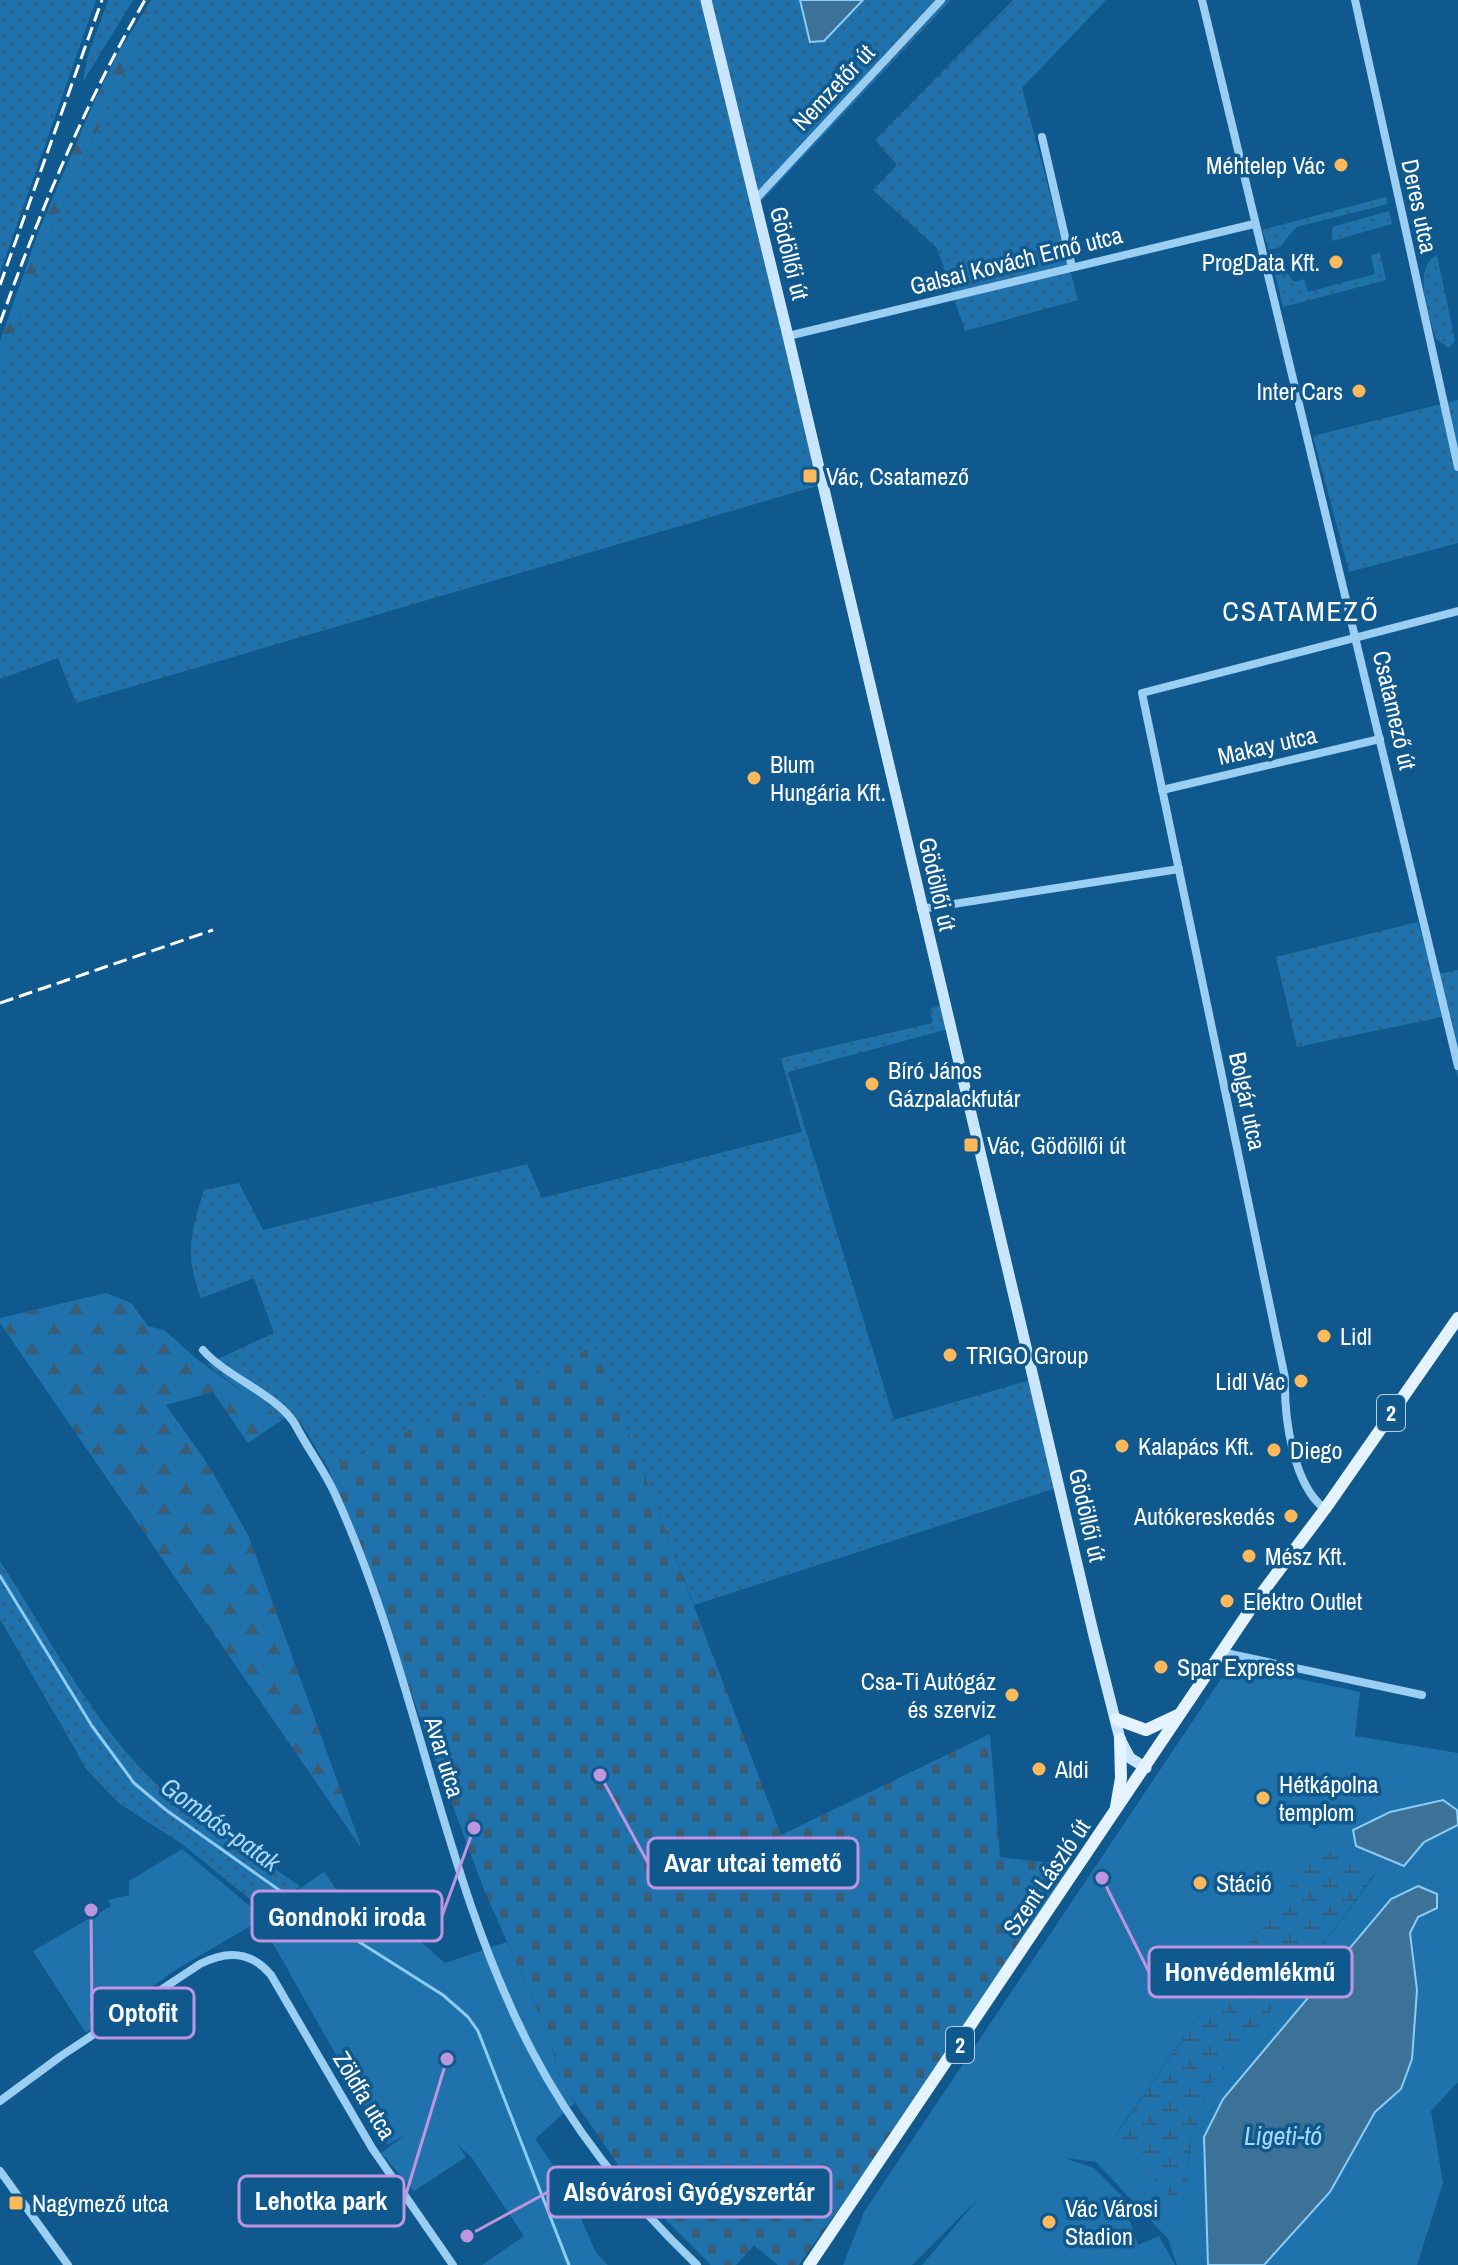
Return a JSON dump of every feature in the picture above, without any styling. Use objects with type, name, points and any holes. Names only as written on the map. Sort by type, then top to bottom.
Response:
[{"type":"main road","name":"Gödöllői út","points":[[706,0],[1120,1739]]},
{"type":"main road","name":"Szent László út","points":[[809,2265],[1146,1768],[1221,1652],[1458,1318]]},
{"type":"main road","points":[[1116,1719],[1146,1730],[1181,1714]]},
{"type":"main road","points":[[1120,1739],[1130,1758],[1146,1768]]},
{"type":"main road","points":[[1115,1813],[1121,1778],[1120,1739]]},
{"type":"street","name":"Nemzetőr út","points":[[754,201],[941,0]]},
{"type":"street","name":"Csatamező út","points":[[1202,0],[1254,224],[1358,638],[1458,1066]]},
{"type":"street","name":"Deres utca","points":[[1355,0],[1458,467]]},
{"type":"street","points":[[1042,137],[1072,267]]},
{"type":"street","name":"Galsai Kovách Ernő utca","points":[[788,336],[1254,224]]},
{"type":"street","points":[[1358,638],[1458,611]]},
{"type":"street","name":"Bolgár utca","points":[[1325,1509],[1309,1495],[1301,1479],[1285,1397],[1285,1378],[1142,693],[1358,638]]},
{"type":"street","name":"Makay utca","points":[[1162,790],[1380,739]]},
{"type":"street","points":[[921,909],[1179,869]]},
{"type":"street","name":"Avar utca","points":[[203,1350],[286,1413],[334,1493],[397,1666],[447,1830],[512,2012],[585,2141],[631,2196],[697,2265]]},
{"type":"street","points":[[1221,1652],[1422,1695]]},
{"type":"street","name":"Zöldfa utca","points":[[0,2101],[61,2056],[200,1964],[225,1954],[238,1954],[259,1962],[271,1975],[372,2148],[453,2265]]},
{"type":"street","points":[[0,2171],[68,2265]]},
{"type":"green space","points":[[0,0],[96,0],[0,273]]},
{"type":"green space","points":[[108,0],[133,0],[83,82],[87,59]]},
{"type":"green space","points":[[151,0],[157,0],[44,246],[3,363],[4,378],[0,383],[0,341],[40,228],[93,104],[118,53]]},
{"type":"green space","points":[[157,0],[800,0],[810,41],[824,41],[863,0],[951,0],[754,209],[820,485],[76,703],[58,658],[0,679],[0,383],[4,378],[3,363],[44,246]]},
{"type":"green space","points":[[1013,0],[1106,0],[1022,88],[1078,300],[965,331],[937,248],[873,190],[897,165],[875,140]]},
{"type":"green space","points":[[1386,197],[1388,204],[1296,227],[1280,247],[1269,250],[1262,230]]},
{"type":"green space","points":[[1389,211],[1392,224],[1332,241],[1332,227]]},
{"type":"green space","points":[[1279,253],[1282,267],[1294,282],[1304,279],[1308,292],[1375,274],[1371,255],[1380,253],[1386,280],[1283,307],[1271,257]]},
{"type":"green space","points":[[1437,255],[1455,341],[1449,348],[1436,339],[1424,293],[1425,270],[1429,261]]},
{"type":"green space","points":[[1458,400],[1458,543],[1349,572],[1313,436]]},
{"type":"green space","points":[[1418,922],[1433,975],[1458,970],[1458,1079],[1442,1017],[1297,1047],[1276,957]]},
{"type":"green space","points":[[946,1003],[952,1028],[788,1072],[894,1420],[1033,1379],[1056,1488],[694,1605],[595,1347],[328,1468],[301,1423],[273,1416],[207,1364],[274,1333],[254,1278],[201,1298],[192,1269],[191,1244],[204,1190],[239,1183],[263,1230],[527,1164],[542,1198],[802,1132],[781,1058],[933,1023],[930,1009]]},
{"type":"green space","points":[[106,1293],[131,1303],[148,1326],[164,1330],[198,1360],[282,1420],[248,1443],[213,1392],[166,1405],[211,1469],[249,1537],[362,1849],[0,1323],[0,1318]]},
{"type":"green space","points":[[595,1346],[781,1835],[990,1734],[1000,1857],[1076,1866],[1070,1880],[799,2265],[778,2265],[754,2245],[736,2265],[711,2265],[635,2189],[561,2082],[549,2035],[484,1890],[328,1468]]},
{"type":"green space","points":[[0,1561],[86,1699],[146,1774],[200,1820],[300,1886],[266,1912],[182,1844],[120,1804],[87,1770],[0,1619]]},
{"type":"green space","points":[[1231,1664],[1360,1692],[1355,1736],[1458,1753],[1458,1822],[1456,1810],[1353,1831],[1404,1866],[1424,1842],[1458,1825],[1458,2082],[1431,2111],[1443,2183],[1417,2265],[1264,2265],[1330,2192],[1375,2112],[1401,2089],[1412,2059],[1417,1990],[1410,1933],[1418,1917],[1390,1899],[1223,2099],[1204,2137],[1208,2265],[1177,2265],[1168,2239],[1096,2162],[1065,2158],[1094,2168],[1121,2195],[1138,2245],[1159,2236],[1175,2265],[922,2265],[977,2200],[912,2265],[843,2265],[864,2212]],"holes":[[[1318,1846],[1374,1876],[1290,1989],[1208,2087],[1191,2139],[1186,2197],[1177,2205],[1116,2134]]]},
{"type":"green space","points":[[1318,1845],[1374,1875],[1290,1989],[1208,2087],[1191,2139],[1186,2197],[1177,2205],[1116,2135]]},
{"type":"green space","points":[[182,1849],[264,1918],[177,1969],[86,2033],[33,1951],[111,1906],[108,1900],[129,1895],[129,1881]]},
{"type":"green space","points":[[324,1872],[344,1900],[374,1918],[389,1914],[445,1963],[507,1942],[549,2035],[561,2082],[575,2103],[535,2139],[565,2182],[596,2253],[608,2265],[482,2265],[524,2236],[472,2158],[457,2144],[466,2157],[414,2191],[381,2153],[407,2134],[387,2145],[271,1940],[266,1912]]},
{"type":"water","points":[[800,0],[863,0],[824,41],[810,42]]},
{"type":"water","points":[[1443,1800],[1457,1810],[1458,1825],[1424,1842],[1404,1866],[1356,1846],[1353,1830],[1390,1812]]},
{"type":"water","name":"Ligeti-tó","points":[[1418,1886],[1437,1894],[1437,1908],[1418,1917],[1410,1933],[1417,1990],[1412,2059],[1401,2089],[1375,2112],[1330,2192],[1264,2265],[1208,2265],[1204,2137],[1223,2099],[1391,1899]]},
{"type":"waterway","name":"Gombás-patak","points":[[0,1576],[92,1726],[134,1783],[166,1810],[296,1902],[443,1995],[468,2017],[478,2031],[569,2265]]},
{"type":"railway","points":[[0,285],[102,0]]},
{"type":"railway","points":[[0,323],[65,158],[145,0]]},
{"type":"railway","points":[[0,1003],[213,930]]},
{"type":"place","name":"Méhtelep Vác","points":[[1341,165]]},
{"type":"place","name":"ProgData Kft.","points":[[1336,262]]},
{"type":"place","name":"Inter Cars","points":[[1359,391]]},
{"type":"place","name":"Vác, Csatamező","points":[[810,476]]},
{"type":"place","name":"Blum Hungária Kft.","points":[[754,778]]},
{"type":"place","name":"Bíró János Gázpalackfutár","points":[[872,1084]]},
{"type":"place","name":"Vác, Gödöllői út","points":[[971,1145]]},
{"type":"place","name":"Lidl","points":[[1324,1336]]},
{"type":"place","name":"TRIGO Group","points":[[950,1355]]},
{"type":"place","name":"Lidl Vác","points":[[1301,1381]]},
{"type":"place","name":"Kalapács Kft.","points":[[1122,1446]]},
{"type":"place","name":"Diego","points":[[1274,1450]]},
{"type":"place","name":"Autókereskedés","points":[[1291,1516]]},
{"type":"place","name":"Mész Kft.","points":[[1249,1556]]},
{"type":"place","name":"Elektro Outlet","points":[[1227,1601]]},
{"type":"place","name":"Spar Express","points":[[1161,1667]]},
{"type":"place","name":"Csa-Ti Autógáz és szerviz","points":[[1012,1695]]},
{"type":"place","name":"Aldi","points":[[1039,1769]]},
{"type":"place","name":"Avar utcai temető","points":[[600,1775]]},
{"type":"place","name":"Hétkápolna templom","points":[[1263,1798]]},
{"type":"place","name":"Gondnoki iroda","points":[[474,1828]]},
{"type":"place","name":"Honvédemlékmű","points":[[1102,1878]]},
{"type":"place","name":"Stáció","points":[[1200,1883]]},
{"type":"place","name":"Optofit","points":[[91,1910]]},
{"type":"place","name":"Lehotka park","points":[[447,2059]]},
{"type":"place","name":"Nagymező utca","points":[[16,2203]]},
{"type":"place","name":"Vác Városi Stadion","points":[[1049,2222]]},
{"type":"place","name":"Alsóvárosi Gyógyszertár","points":[[467,2236]]},
{"type":"district","name":"CSATAMEZŐ","points":[[1301,611]]}]
